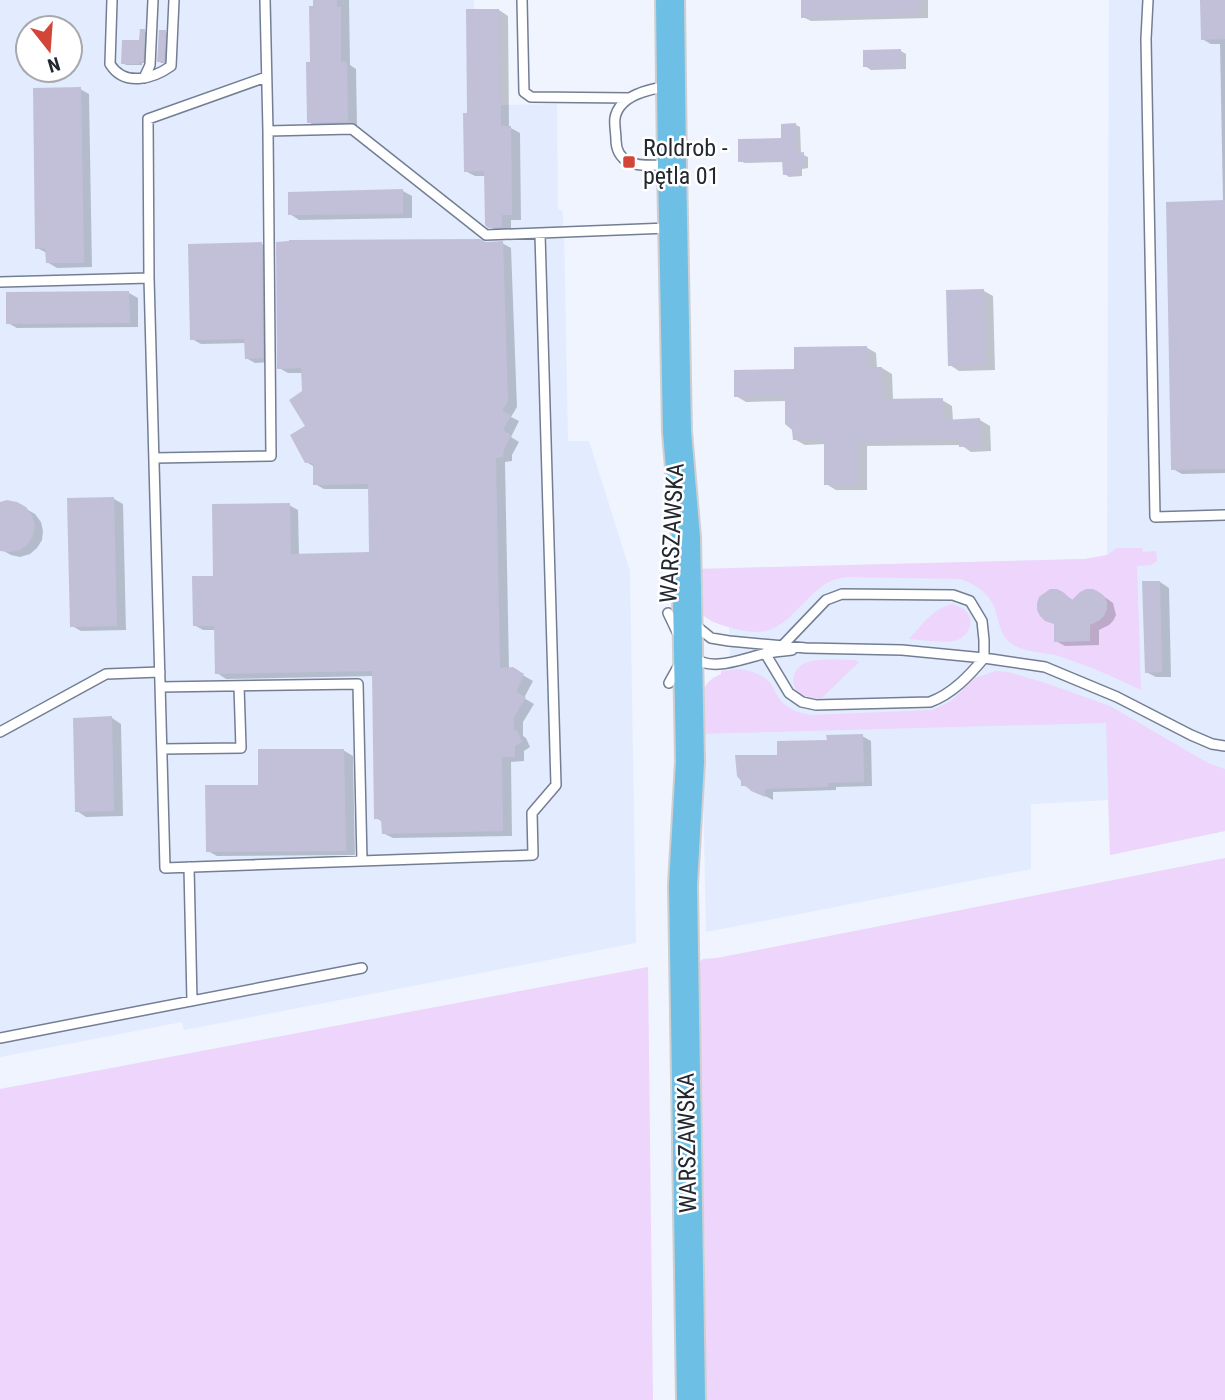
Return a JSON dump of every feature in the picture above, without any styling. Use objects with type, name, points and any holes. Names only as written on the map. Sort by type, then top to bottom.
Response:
[{"type":"main road","name":"WARSZAWSKA","points":[[670,0],[677,432],[686,538],[677,607],[679,689],[690,762],[683,885],[691,1400]]},
{"type":"main road","name":"WARSZAWSKA","points":[[677,607],[704,651],[679,689]]},
{"type":"lane","points":[[112,0],[110,64],[115,72],[125,78],[144,78],[160,74],[171,66],[174,0]]},
{"type":"lane","points":[[144,78],[150,65],[153,0]]},
{"type":"lane","points":[[154,458],[271,456],[265,0]]},
{"type":"lane","points":[[522,0],[524,92],[531,97],[630,98]]},
{"type":"lane","points":[[1147,0],[1155,517],[1225,515]]},
{"type":"lane","points":[[266,77],[148,120],[149,278],[165,868],[533,855],[532,813],[556,785],[540,234]]},
{"type":"lane","points":[[670,85],[650,89],[630,98],[615,116],[616,146],[621,156],[629,162],[671,165]]},
{"type":"lane","points":[[268,131],[352,128],[486,235],[673,228]]},
{"type":"lane","points":[[0,282],[149,278]]},
{"type":"lane","points":[[765,653],[789,693],[802,702],[816,705],[930,702],[943,697],[984,658],[982,621],[970,601],[953,595],[842,594],[826,600],[783,645]]},
{"type":"lane","points":[[704,651],[783,645],[902,650],[1045,667],[1117,696],[1201,740],[1225,746]]},
{"type":"lane","points":[[704,651],[730,663],[765,653],[806,648]]},
{"type":"lane","points":[[0,732],[106,674],[160,672]]},
{"type":"lane","points":[[160,687],[358,684],[362,861]]},
{"type":"lane","points":[[162,749],[241,748],[239,686]]},
{"type":"lane","points":[[189,867],[192,1001]]},
{"type":"lane","points":[[0,1038],[362,968]]},
{"type":"shaded area","points":[[0,0],[474,0],[474,9],[499,9],[501,105],[557,104],[558,210],[562,210],[564,231],[568,441],[589,441],[630,571],[636,943],[184,1030],[182,1022],[0,1057]]},
{"type":"shaded area","points":[[1109,0],[1225,0],[1225,831],[1110,855],[1108,800],[1031,804],[1031,869],[706,932],[702,735],[730,670],[729,627],[701,569],[1085,559],[1107,555]]},
{"type":"shaded area","points":[[1117,548],[1156,551],[1157,561],[1151,565],[1137,566],[1141,690],[1077,662],[1012,644],[1001,630],[994,606],[985,593],[961,579],[838,579],[819,588],[782,623],[765,631],[755,632],[715,623],[706,618],[701,612],[697,594],[696,569],[1085,559],[1107,555]]},
{"type":"shaded area","points":[[953,604],[963,609],[970,618],[969,628],[963,637],[948,642],[909,639],[934,613]]},
{"type":"shaded area","points":[[859,662],[822,698],[805,697],[794,686],[795,673],[805,663]]},
{"type":"shaded area","points":[[739,669],[762,676],[771,684],[784,704],[795,711],[811,715],[933,710],[951,701],[975,678],[996,671],[1046,683],[1110,706],[1208,763],[1225,769],[1225,831],[1110,855],[1106,723],[698,734],[702,691],[721,671]]},
{"type":"shaded area","points":[[1225,858],[1225,1400],[706,1400],[697,964],[703,959]]},
{"type":"shaded area","points":[[648,967],[653,1400],[0,1400],[0,1089]]},
{"type":"building","points":[[313,0],[337,0],[337,7],[341,7],[341,62],[347,62],[348,122],[307,123],[306,62],[310,62],[309,6],[313,6]]},
{"type":"building","points":[[801,0],[920,0],[920,14],[801,18]]},
{"type":"building","points":[[1200,0],[1225,0],[1225,39],[1201,40]]},
{"type":"building","points":[[466,9],[499,9],[501,126],[511,126],[512,215],[502,215],[502,227],[488,228],[485,225],[484,171],[464,172],[463,113],[467,113]]},
{"type":"building","points":[[140,29],[145,29],[143,62],[121,64],[122,40],[139,40]]},
{"type":"building","points":[[159,30],[166,30],[164,62],[157,62]]},
{"type":"building","points":[[901,49],[901,67],[863,67],[863,50]]},
{"type":"building","points":[[81,87],[84,263],[46,263],[45,248],[35,249],[33,88]]},
{"type":"building","points":[[796,123],[797,153],[804,152],[804,167],[798,167],[798,175],[783,175],[782,160],[738,162],[738,139],[781,138],[781,124]]},
{"type":"building","points":[[403,189],[403,214],[288,215],[288,192]]},
{"type":"building","points":[[1225,200],[1225,469],[1171,470],[1166,202]]},
{"type":"building","points":[[480,239],[486,242],[503,241],[508,401],[502,411],[511,415],[503,430],[511,435],[503,457],[496,458],[500,668],[513,667],[524,674],[516,692],[526,697],[514,717],[514,729],[522,742],[515,746],[515,757],[502,757],[503,831],[382,834],[381,819],[374,819],[372,671],[215,674],[214,626],[193,626],[192,576],[213,576],[212,504],[290,503],[291,554],[369,552],[368,484],[313,485],[313,463],[305,463],[290,435],[305,426],[289,400],[302,391],[301,368],[277,369],[276,242]]},
{"type":"building","points":[[262,242],[263,358],[245,359],[244,339],[190,340],[188,244]]},
{"type":"building","points":[[984,289],[986,365],[948,366],[946,290]]},
{"type":"building","points":[[129,291],[130,323],[6,324],[6,292]]},
{"type":"building","points":[[867,346],[867,367],[882,367],[883,399],[943,398],[943,420],[980,418],[981,446],[959,447],[959,440],[857,441],[858,485],[824,485],[824,439],[793,440],[792,430],[785,424],[785,396],[734,397],[734,370],[794,369],[794,347]]},
{"type":"building","points":[[114,497],[117,626],[70,627],[67,498]]},
{"type":"building","points":[[7,500],[26,507],[35,525],[28,544],[20,550],[10,552],[0,551],[0,502]]},
{"type":"building","points":[[1142,581],[1160,581],[1162,672],[1145,673]]},
{"type":"building","points":[[1050,589],[1063,592],[1072,600],[1086,589],[1093,589],[1104,596],[1107,609],[1100,620],[1090,625],[1090,641],[1054,642],[1054,624],[1045,621],[1037,610],[1039,597]]},
{"type":"building","points":[[112,716],[114,811],[75,812],[73,718]]},
{"type":"building","points":[[863,734],[864,782],[828,783],[828,787],[765,789],[765,797],[741,786],[737,776],[735,755],[777,755],[777,741],[827,740],[826,735]]},
{"type":"building","points":[[258,749],[344,749],[346,851],[206,852],[205,785],[258,785]]},
{"type":"place","name":"Roldrob - pętla 01","points":[[629,162]]}]
